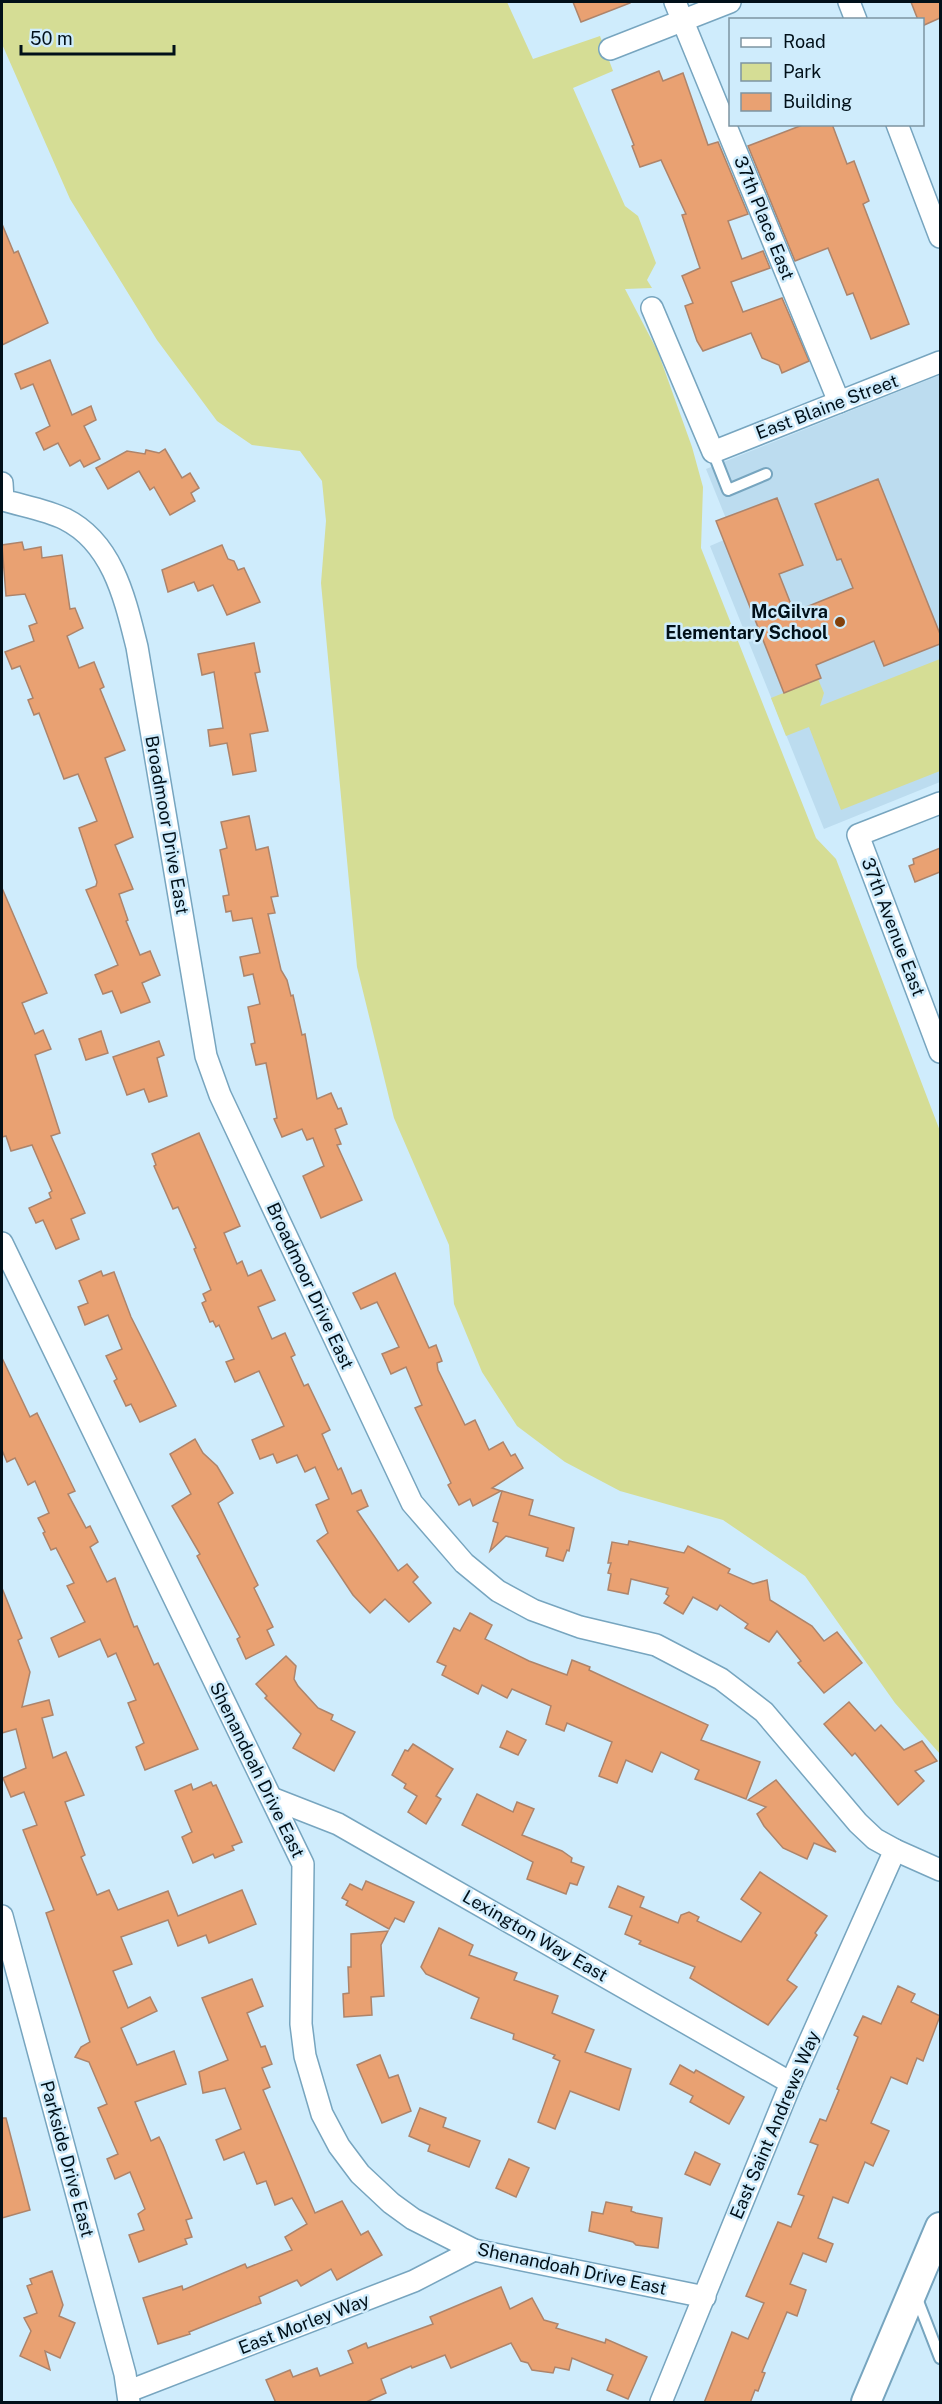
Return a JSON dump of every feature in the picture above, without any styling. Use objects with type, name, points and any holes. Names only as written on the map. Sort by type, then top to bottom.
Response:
[{"type":"main road","points":[[866,2403],[940,2227]]},
{"type":"street","points":[[610,49],[679,11],[730,2]]},
{"type":"street","points":[[849,2],[855,18]]},
{"type":"street","name":"37th Place East","points":[[679,11],[839,402]]},
{"type":"street","points":[[898,126],[940,237]]},
{"type":"street","points":[[652,308],[713,452]]},
{"type":"street","name":"East Blaine Street","points":[[713,452],[940,362]]},
{"type":"street","name":"Broadmoor Drive East","points":[[2,494],[65,519],[93,538],[110,563],[126,603],[137,647],[206,1056],[220,1095],[412,1503],[464,1563],[498,1591],[533,1610],[580,1627],[656,1645],[721,1679],[764,1712],[858,1823],[875,1839],[940,1870]]},
{"type":"street","name":"37th Avenue East","points":[[940,803],[858,835],[940,1052]]},
{"type":"street","name":"Shenandoah Drive East","points":[[2,1243],[250,1756],[274,1799],[303,1864],[301,2024],[304,2056],[322,2114],[339,2146],[372,2187],[413,2219],[474,2250],[705,2297]]},
{"type":"street","name":"Lexington Way East","points":[[274,1799],[338,1824],[791,2084]]},
{"type":"street","name":"East Saint Andrews Way","points":[[661,2403],[791,2084],[895,1850]]},
{"type":"street","name":"Parkside Drive East","points":[[2,1916],[129,2397]]},
{"type":"street","name":"East Morley Way","points":[[129,2397],[414,2281],[474,2250]]},
{"type":"lane","points":[[713,452],[728,490],[766,474]]},
{"type":"lane","points":[[914,2290],[940,2358]]},
{"type":"shaded area","name":"McGilvra Elementary School","points":[[940,375],[940,782],[824,829],[710,546],[733,536],[706,469]]},
{"type":"green space","points":[[2,2],[507,2],[533,59],[600,36],[613,71],[573,88],[625,206],[638,216],[656,263],[647,280],[652,288],[625,289],[658,352],[692,447],[703,487],[701,548],[816,838],[836,859],[940,1131],[940,1754],[895,1703],[805,1576],[723,1520],[620,1491],[565,1462],[517,1426],[482,1372],[454,1304],[449,1245],[394,1118],[357,967],[321,583],[326,521],[322,481],[300,451],[252,445],[217,421],[157,340],[70,199],[2,44]]},
{"type":"green space","points":[[940,659],[940,771],[841,810],[809,727],[786,736],[771,698],[818,679],[824,693],[820,706]]},
{"type":"building","points":[[573,2],[630,2],[630,3],[581,22]]},
{"type":"building","points":[[911,2],[940,2],[940,18],[924,25],[924,18],[917,18]]},
{"type":"building","points":[[659,71],[663,81],[683,73],[708,145],[718,142],[748,214],[728,221],[742,259],[763,251],[770,268],[731,282],[743,312],[782,298],[809,361],[782,373],[779,365],[762,358],[751,333],[703,351],[697,341],[685,306],[693,303],[682,276],[700,268],[682,215],[686,214],[661,160],[640,167],[632,146],[634,145],[612,90]]},
{"type":"building","points":[[800,126],[833,126],[847,164],[854,161],[869,201],[863,204],[909,324],[871,339],[853,293],[847,295],[828,248],[795,261],[748,146]]},
{"type":"building","points":[[2,224],[14,253],[18,251],[48,323],[2,345]]},
{"type":"building","points":[[50,360],[72,415],[91,406],[96,420],[84,426],[100,459],[84,467],[80,460],[70,466],[58,443],[44,450],[36,433],[50,426],[33,384],[21,389],[15,374]]},
{"type":"building","points":[[165,449],[182,478],[190,473],[199,488],[191,493],[195,501],[170,515],[154,487],[150,490],[139,471],[108,489],[96,468],[127,451],[145,454],[146,450],[159,453]]},
{"type":"building","points":[[878,479],[940,634],[940,644],[884,666],[874,641],[816,665],[821,678],[784,693],[716,521],[777,498],[803,565],[779,574],[794,612],[853,588],[841,559],[837,560],[815,504]]},
{"type":"building","points":[[22,542],[24,550],[41,547],[42,558],[62,555],[70,609],[75,608],[83,628],[67,636],[79,668],[94,662],[104,687],[100,689],[125,750],[105,758],[133,837],[115,845],[133,889],[119,894],[128,920],[126,921],[140,955],[150,951],[160,975],[142,983],[150,1002],[121,1013],[112,991],[103,994],[95,975],[118,965],[86,890],[96,886],[97,882],[79,828],[97,821],[78,774],[64,779],[39,713],[34,715],[28,700],[33,698],[20,666],[12,669],[5,652],[34,641],[29,626],[37,623],[25,594],[6,596],[2,545]]},
{"type":"building","points":[[222,545],[228,559],[234,561],[238,570],[244,568],[260,602],[227,615],[213,585],[198,591],[194,582],[168,592],[162,570]]},
{"type":"building","points":[[254,643],[260,672],[255,673],[268,731],[250,734],[256,771],[233,775],[227,743],[210,746],[208,730],[223,728],[214,672],[202,675],[198,654]]},
{"type":"building","points":[[249,816],[256,850],[268,847],[278,896],[271,897],[275,913],[268,914],[281,970],[287,980],[291,996],[293,995],[302,1035],[305,1034],[317,1099],[331,1093],[338,1109],[341,1108],[347,1124],[335,1129],[341,1144],[337,1145],[362,1200],[321,1218],[303,1176],[324,1166],[313,1138],[307,1140],[302,1129],[282,1137],[274,1119],[277,1118],[266,1063],[256,1065],[251,1044],[255,1043],[248,1007],[260,1004],[253,974],[244,976],[240,957],[260,953],[252,918],[233,921],[231,911],[226,912],[223,896],[229,895],[220,850],[227,848],[221,822]]},
{"type":"building","points":[[940,848],[940,872],[915,882],[909,866],[914,864],[913,859]]},
{"type":"building","points":[[2,888],[47,993],[22,1003],[35,1034],[43,1030],[51,1049],[35,1055],[60,1133],[51,1136],[85,1213],[71,1219],[79,1239],[56,1249],[43,1220],[36,1223],[29,1208],[51,1198],[49,1193],[52,1191],[32,1145],[11,1151],[6,1136],[2,1137]]},
{"type":"building","points":[[101,1031],[108,1053],[86,1060],[79,1039]]},
{"type":"building","points":[[159,1041],[164,1055],[157,1058],[167,1096],[149,1102],[144,1089],[127,1095],[113,1057]]},
{"type":"building","points":[[199,1133],[240,1226],[224,1233],[237,1264],[242,1261],[248,1276],[261,1270],[275,1300],[258,1307],[272,1339],[285,1333],[295,1355],[291,1357],[304,1386],[308,1384],[330,1430],[322,1434],[338,1470],[341,1468],[352,1494],[361,1490],[368,1506],[357,1511],[398,1571],[407,1564],[418,1577],[413,1582],[431,1603],[409,1622],[385,1599],[370,1613],[353,1595],[317,1541],[328,1533],[316,1505],[329,1499],[315,1467],[305,1472],[297,1455],[277,1463],[273,1454],[260,1459],[252,1440],[284,1426],[259,1371],[235,1382],[226,1362],[234,1359],[219,1325],[216,1327],[213,1321],[210,1322],[202,1303],[206,1301],[203,1294],[211,1290],[194,1249],[196,1248],[178,1207],[173,1209],[154,1166],[156,1165],[152,1154]]},
{"type":"building","points":[[101,1271],[103,1276],[114,1272],[131,1317],[176,1406],[140,1422],[131,1404],[126,1406],[114,1381],[117,1379],[106,1356],[122,1349],[108,1315],[85,1325],[78,1307],[88,1303],[79,1281]]},
{"type":"building","points":[[395,1273],[429,1348],[436,1345],[442,1361],[437,1363],[438,1370],[465,1425],[475,1420],[489,1450],[503,1442],[511,1456],[515,1454],[523,1468],[492,1488],[501,1491],[473,1506],[470,1499],[459,1505],[448,1485],[451,1483],[415,1408],[422,1405],[406,1367],[391,1374],[382,1354],[399,1347],[377,1302],[361,1309],[353,1293]]},
{"type":"building","points":[[2,1358],[30,1417],[37,1413],[75,1491],[68,1494],[86,1528],[90,1526],[98,1542],[90,1547],[107,1582],[115,1578],[134,1627],[137,1626],[154,1665],[158,1663],[198,1749],[145,1770],[136,1747],[144,1743],[128,1703],[136,1700],[116,1653],[108,1657],[100,1639],[59,1657],[51,1638],[85,1622],[67,1586],[74,1583],[56,1548],[51,1550],[43,1533],[45,1532],[38,1518],[49,1513],[35,1481],[28,1485],[15,1458],[7,1462],[2,1450]]},
{"type":"building","points":[[195,1439],[203,1453],[217,1466],[233,1493],[218,1503],[258,1585],[254,1588],[273,1627],[267,1630],[274,1645],[246,1659],[237,1639],[240,1637],[197,1556],[200,1554],[172,1506],[191,1494],[170,1454]]},
{"type":"building","points":[[502,1491],[533,1500],[529,1515],[574,1528],[569,1551],[567,1550],[563,1561],[546,1556],[548,1548],[506,1536],[490,1551],[498,1523],[493,1521]]},
{"type":"building","points":[[629,1541],[684,1553],[688,1546],[730,1569],[728,1573],[753,1584],[767,1580],[770,1600],[812,1626],[824,1641],[837,1632],[862,1663],[824,1693],[798,1663],[801,1661],[777,1631],[769,1642],[745,1628],[748,1624],[720,1605],[717,1610],[693,1597],[683,1614],[664,1603],[669,1596],[666,1594],[668,1588],[631,1579],[628,1594],[608,1590],[611,1574],[608,1573],[611,1563],[608,1563],[612,1542],[628,1545]]},
{"type":"building","points":[[2,1588],[22,1638],[18,1640],[30,1672],[22,1707],[49,1700],[53,1715],[42,1718],[53,1758],[66,1752],[84,1795],[65,1802],[85,1855],[81,1857],[97,1895],[109,1890],[118,1910],[168,1891],[178,1916],[242,1890],[256,1924],[209,1943],[206,1935],[178,1946],[168,1920],[121,1937],[132,1964],[113,1971],[128,2008],[150,1997],[157,2011],[121,2028],[137,2065],[174,2051],[186,2084],[135,2102],[151,2141],[159,2137],[163,2145],[192,2218],[186,2220],[192,2237],[185,2239],[187,2244],[139,2262],[129,2235],[144,2230],[138,2214],[145,2209],[130,2172],[115,2179],[107,2159],[118,2154],[98,2108],[107,2104],[89,2062],[75,2057],[81,2047],[90,2042],[46,1913],[54,1910],[23,1830],[37,1825],[24,1792],[11,1797],[3,1778],[26,1768],[16,1729],[2,1733]]},
{"type":"building","points":[[470,1613],[492,1625],[485,1639],[529,1661],[567,1675],[572,1660],[708,1725],[701,1740],[760,1762],[746,1799],[695,1779],[699,1770],[661,1752],[652,1772],[626,1760],[617,1783],[599,1776],[612,1742],[567,1723],[564,1731],[546,1724],[551,1706],[512,1689],[507,1698],[482,1685],[478,1694],[442,1675],[446,1666],[437,1662],[454,1628],[460,1631]]},
{"type":"building","points":[[286,1656],[296,1666],[294,1679],[298,1686],[318,1708],[333,1715],[331,1720],[355,1732],[334,1771],[293,1748],[301,1734],[265,1698],[267,1696],[256,1684]]},
{"type":"building","points":[[849,1702],[875,1731],[881,1725],[904,1750],[922,1741],[937,1761],[915,1771],[924,1781],[898,1805],[855,1753],[852,1756],[824,1724]]},
{"type":"building","points":[[507,1731],[526,1740],[518,1755],[500,1747]]},
{"type":"building","points":[[413,1744],[453,1769],[436,1796],[441,1799],[426,1824],[408,1812],[417,1796],[404,1788],[406,1784],[392,1775],[405,1750],[408,1751]]},
{"type":"building","points":[[776,1780],[836,1852],[814,1843],[807,1859],[783,1848],[764,1826],[757,1814],[766,1807],[748,1800]]},
{"type":"building","points":[[211,1782],[213,1786],[216,1785],[242,1842],[232,1846],[234,1850],[215,1858],[213,1854],[193,1863],[182,1837],[192,1832],[175,1791],[191,1784],[193,1790]]},
{"type":"building","points":[[477,1794],[513,1812],[517,1802],[534,1809],[522,1835],[562,1851],[572,1858],[571,1862],[584,1867],[577,1885],[570,1883],[566,1894],[527,1879],[533,1862],[462,1825]]},
{"type":"building","points":[[760,1872],[827,1916],[787,1980],[797,1987],[768,2025],[690,1978],[695,1967],[639,1944],[641,1941],[625,1934],[632,1916],[609,1907],[618,1886],[644,1897],[640,1907],[678,1923],[681,1915],[689,1912],[699,1917],[697,1921],[741,1942],[761,1913],[741,1899]]},
{"type":"building","points":[[366,1881],[414,1902],[404,1922],[395,1918],[389,1929],[346,1905],[348,1901],[342,1898],[350,1884],[362,1890]]},
{"type":"building","points":[[439,1928],[473,1945],[469,1955],[517,1973],[514,1980],[558,1996],[552,2013],[594,2030],[585,2052],[631,2069],[619,2110],[570,2091],[555,2129],[538,2122],[560,2061],[553,2058],[555,2055],[513,2039],[514,2034],[471,2018],[479,1998],[426,1974],[421,1967]]},
{"type":"building","points":[[388,1931],[381,1945],[384,1996],[371,1997],[372,2015],[344,2017],[343,1994],[349,1993],[348,1967],[351,1967],[351,1934]]},
{"type":"building","points":[[252,1979],[263,2006],[247,2013],[261,2047],[265,2046],[272,2064],[262,2068],[270,2087],[263,2090],[315,2213],[342,2201],[361,2235],[368,2231],[382,2255],[337,2280],[331,2269],[301,2286],[297,2280],[259,2297],[261,2303],[189,2332],[190,2334],[158,2344],[143,2298],[182,2286],[183,2290],[245,2264],[247,2268],[292,2250],[285,2237],[307,2224],[292,2198],[275,2205],[266,2181],[257,2184],[244,2152],[224,2160],[216,2140],[241,2129],[225,2088],[203,2093],[199,2072],[228,2060],[202,1998]]},
{"type":"building","points":[[898,1986],[915,1994],[911,2002],[940,2016],[923,2061],[917,2058],[907,2084],[891,2077],[871,2123],[889,2131],[873,2166],[865,2162],[848,2203],[833,2197],[818,2238],[833,2244],[826,2262],[803,2253],[790,2284],[806,2290],[797,2316],[787,2312],[762,2372],[765,2373],[758,2391],[755,2390],[750,2403],[704,2403],[732,2332],[748,2339],[764,2303],[746,2296],[778,2222],[791,2227],[804,2196],[798,2194],[818,2145],[810,2142],[820,2119],[826,2121],[839,2090],[837,2089],[858,2037],[854,2035],[863,2016],[881,2024]]},
{"type":"building","points":[[380,2055],[389,2078],[398,2075],[411,2111],[382,2123],[357,2065]]},
{"type":"building","points":[[680,2065],[694,2073],[696,2070],[744,2097],[729,2124],[690,2102],[693,2096],[670,2084]]},
{"type":"building","points":[[420,2108],[446,2118],[443,2127],[480,2141],[469,2167],[428,2151],[430,2145],[409,2136]]},
{"type":"building","points":[[2,2118],[6,2118],[30,2210],[2,2218]]},
{"type":"building","points":[[695,2152],[720,2164],[710,2185],[685,2174]]},
{"type":"building","points":[[509,2159],[529,2168],[516,2197],[496,2188]]},
{"type":"building","points":[[606,2202],[632,2207],[631,2211],[636,2213],[662,2218],[658,2248],[636,2245],[633,2242],[589,2231],[592,2212],[603,2214]]},
{"type":"building","points":[[52,2271],[63,2305],[59,2316],[75,2323],[60,2358],[45,2351],[50,2370],[20,2356],[31,2331],[24,2318],[37,2313],[27,2286],[32,2284],[30,2279]]},
{"type":"building","points":[[501,2287],[510,2309],[532,2298],[544,2320],[558,2324],[556,2328],[605,2343],[606,2339],[647,2357],[628,2399],[607,2390],[613,2375],[572,2358],[569,2370],[555,2367],[553,2373],[532,2370],[528,2363],[521,2361],[511,2343],[451,2368],[445,2355],[412,2368],[411,2366],[381,2379],[386,2393],[364,2403],[276,2403],[266,2380],[290,2370],[293,2377],[317,2368],[320,2376],[353,2363],[348,2351],[366,2343],[368,2348],[433,2324],[430,2317]]},
{"type":"place","name":"McGilvra Elementary School","points":[[840,622]]}]
